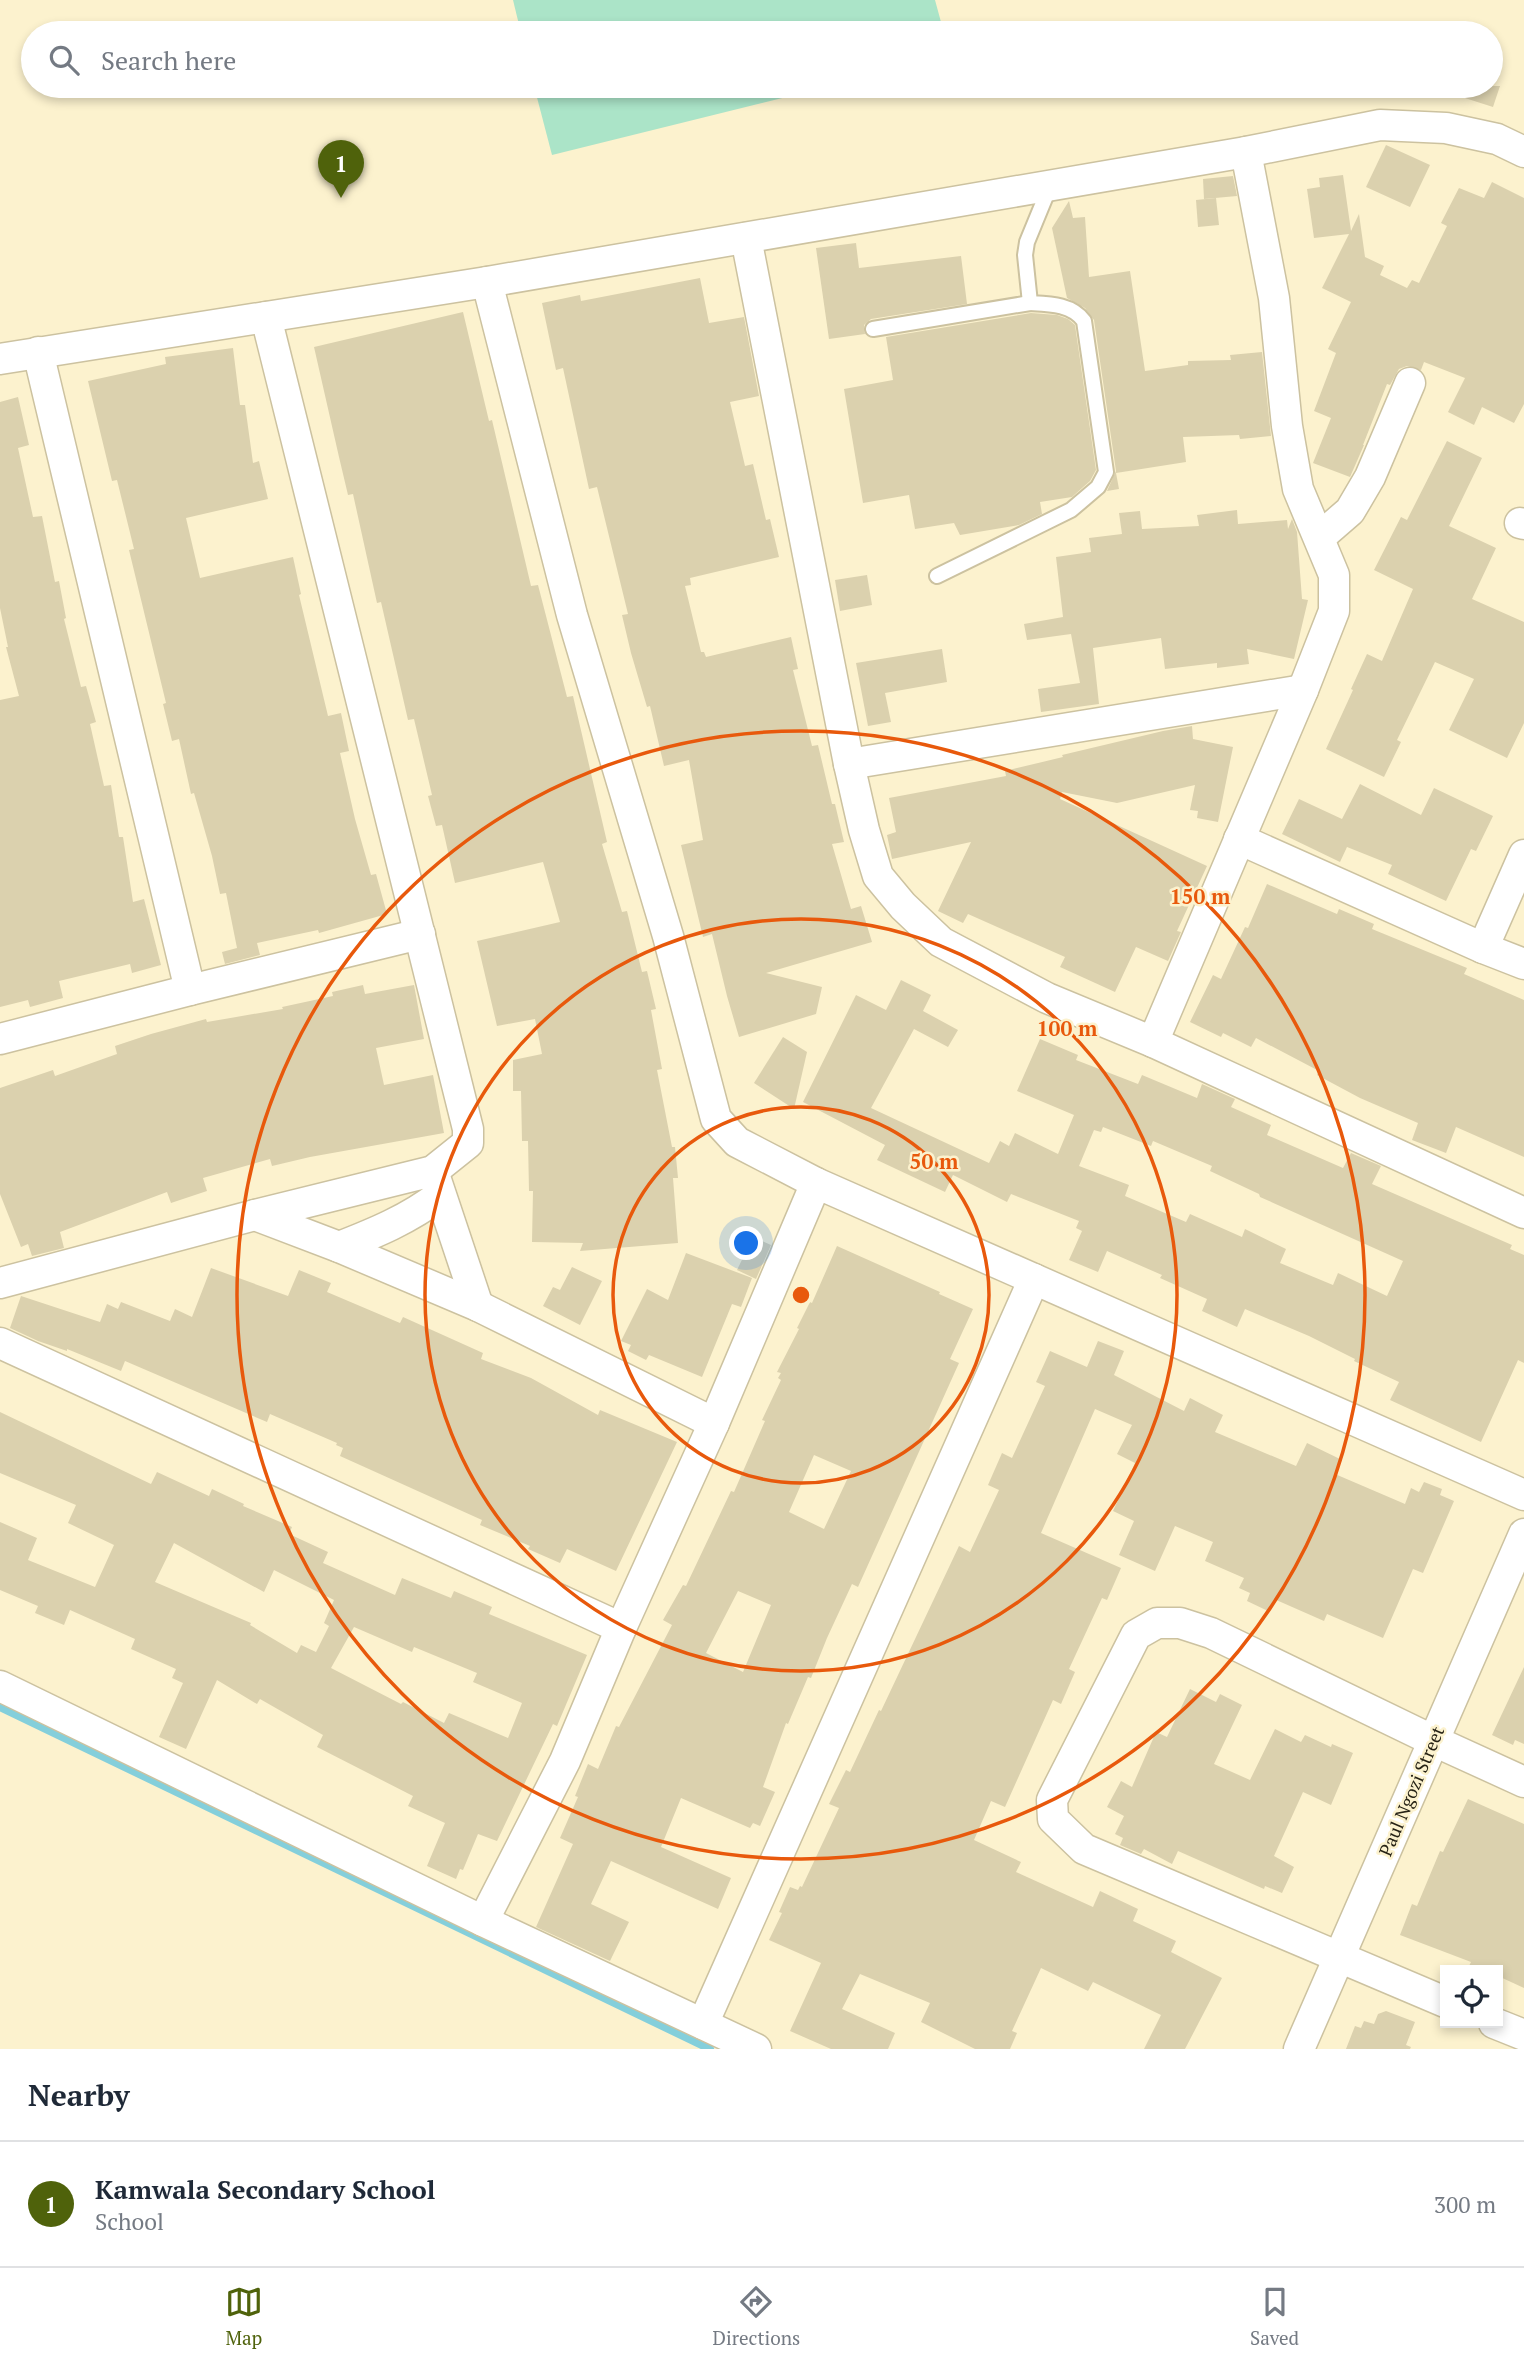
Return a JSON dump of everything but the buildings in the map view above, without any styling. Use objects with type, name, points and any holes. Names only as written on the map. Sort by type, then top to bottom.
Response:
[{"type":"street","points":[[0,359],[487,282],[1246,152],[1380,125],[1446,128],[1497,139],[1524,152]]},
{"type":"street","points":[[1153,1042],[1334,611],[1334,575],[1298,489],[1287,426],[1273,299],[1246,152]]},
{"type":"street","points":[[746,238],[849,764],[878,876],[903,906],[941,942],[1047,998],[1153,1042],[1524,1213]]},
{"type":"street","points":[[487,282],[572,615],[668,936],[716,1119],[737,1142],[816,1183],[1524,1495]]},
{"type":"street","points":[[265,317],[468,1129],[468,1143],[436,1183],[418,1212],[339,1247]]},
{"type":"street","points":[[38,352],[190,990]]},
{"type":"street","points":[[1320,537],[1350,510],[1363,488],[1410,383]]},
{"type":"street","points":[[849,764],[1303,690]]},
{"type":"street","points":[[1239,839],[1524,964]]},
{"type":"street","points":[[1483,948],[1524,855]]},
{"type":"street","points":[[0,1039],[420,934]]},
{"type":"street","points":[[0,1283],[256,1215],[436,1183]]},
{"type":"street","points":[[436,1183],[478,1307]]},
{"type":"street","points":[[483,1921],[565,1761],[816,1183]]},
{"type":"street","points":[[256,1215],[339,1247],[478,1307],[714,1423]]},
{"type":"street","points":[[703,2024],[1034,1279]]},
{"type":"street","points":[[0,1343],[621,1628]]},
{"type":"street","name":"Paul Ngozi Street","points":[[1299,2049],[1524,1534]]},
{"type":"street","points":[[1440,2000],[1084,1849],[1053,1819],[1052,1800],[1136,1635],[1157,1623],[1180,1623],[1211,1633],[1524,1782]]},
{"type":"street","points":[[0,1686],[483,1921],[756,2049]]},
{"type":"street","points":[[1503,2027],[1524,2035]]},
{"type":"lane","points":[[1030,303],[1025,255],[1027,242],[1050,186]]},
{"type":"lane","points":[[873,329],[1030,303],[1056,305],[1078,313],[1084,321],[1106,472],[1098,487],[1072,510],[937,576]]},
{"type":"green space","points":[[513,0],[935,0],[941,21],[518,21]]},
{"type":"green space","points":[[537,98],[782,98],[552,155]]},
{"type":"waterway","points":[[0,1707],[710,2049]]},
{"type":"place","name":"Kamwala Secondary School","points":[[341,198]]}]
